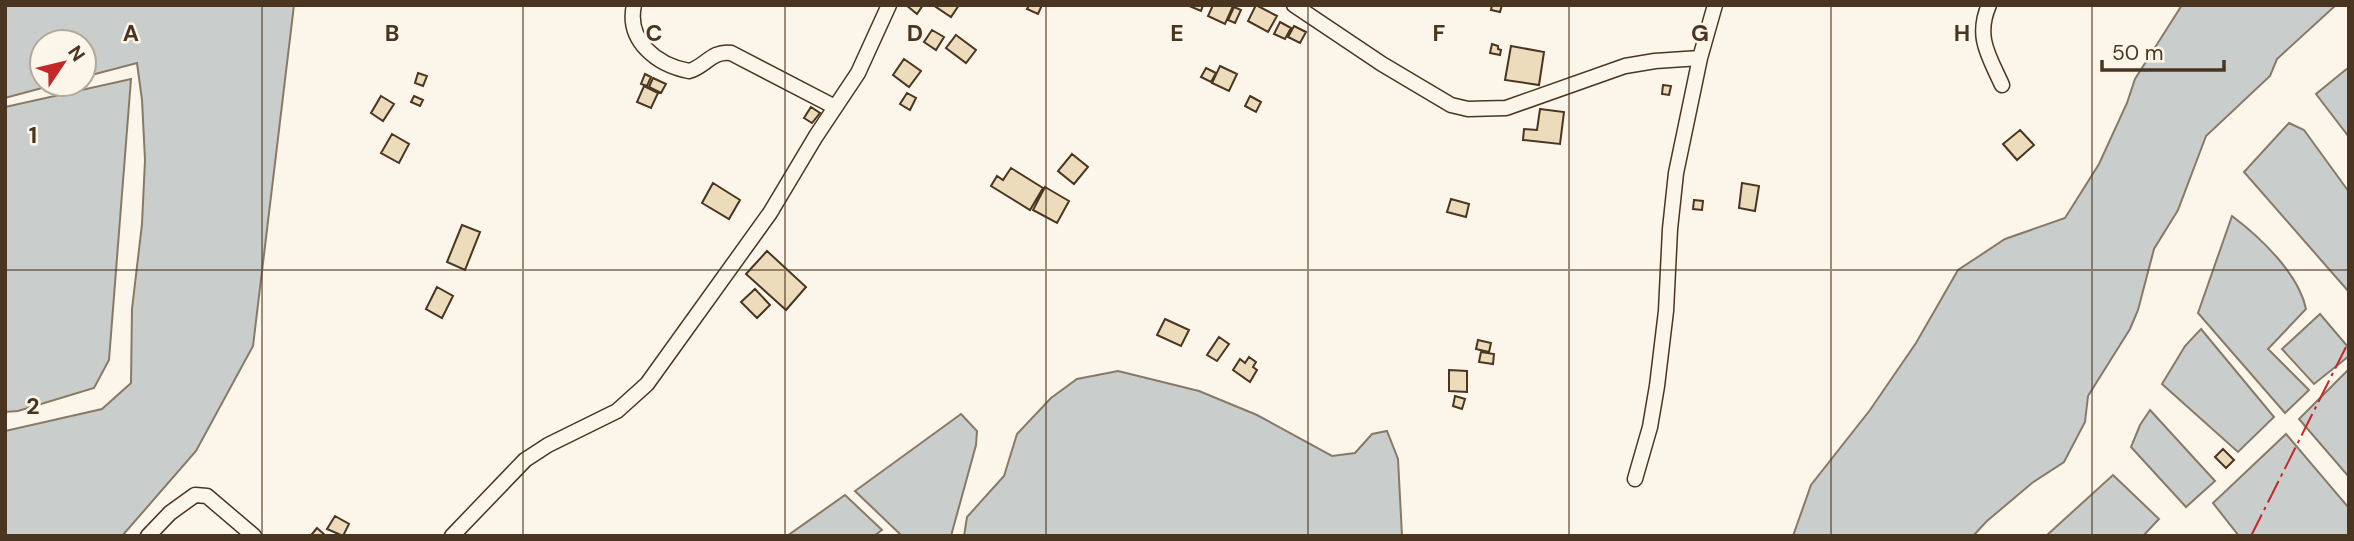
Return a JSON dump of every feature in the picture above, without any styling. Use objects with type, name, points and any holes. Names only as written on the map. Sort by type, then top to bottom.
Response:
[{"type":"street","points":[[634,5],[632,22],[645,49],[654,57],[689,71],[718,53],[731,52],[835,107]]},
{"type":"street","points":[[452,536],[525,460],[617,411],[647,384],[770,213],[858,74],[889,5]]},
{"type":"street","points":[[1635,479],[1650,427],[1657,386],[1666,311],[1676,173],[1700,58],[1715,5]]},
{"type":"street","points":[[1989,5],[1983,18],[1982,34],[1987,54],[2002,85]]},
{"type":"street","points":[[1302,7],[1393,71],[1451,105],[1468,109],[1506,108],[1625,66],[1700,58]]},
{"type":"street","points":[[148,536],[170,513],[195,495],[207,496],[254,536]]},
{"type":"shaded area","points":[[5,5],[294,5],[253,346],[196,451],[122,536],[5,536],[5,431],[102,409],[131,383],[132,309],[142,224],[145,160],[137,63],[98,73],[98,28],[28,28],[28,92],[5,98]]},
{"type":"shaded area","points":[[2182,5],[2336,5],[2277,59],[2270,76],[2206,136],[2178,210],[2154,249],[2138,310],[2130,329],[2088,396],[2085,422],[2064,462],[2032,483],[1973,536],[1793,536],[1811,485],[1870,410],[1916,343],[1958,270],[2005,239],[2065,218],[2099,164],[2135,79]]},
{"type":"shaded area","points":[[2349,67],[2349,137],[2316,94]]},
{"type":"shaded area","points":[[131,79],[109,360],[94,388],[18,411],[5,412],[5,107],[46,98],[98,98],[98,86]]},
{"type":"shaded area","points":[[2289,123],[2304,130],[2349,192],[2349,292],[2244,172]]},
{"type":"shaded area","points":[[2232,216],[2277,257],[2295,283],[2306,309],[2268,349],[2309,390],[2285,413],[2198,313]]},
{"type":"shaded area","points":[[2320,314],[2349,348],[2349,356],[2314,384],[2282,349]]},
{"type":"shaded area","points":[[2201,329],[2274,417],[2238,452],[2162,384],[2185,346]]},
{"type":"shaded area","points":[[2349,369],[2349,477],[2299,419]]},
{"type":"shaded area","points":[[1118,371],[1199,391],[1257,415],[1332,456],[1355,453],[1372,434],[1387,431],[1398,459],[1402,536],[964,536],[967,517],[1004,476],[1017,434],[1051,398],[1077,379]]},
{"type":"shaded area","points":[[2150,410],[2215,481],[2186,507],[2131,447]]},
{"type":"shaded area","points":[[961,414],[977,431],[976,445],[951,536],[902,536],[855,491]]},
{"type":"shaded area","points":[[2286,434],[2349,508],[2349,536],[2239,536],[2213,503]]},
{"type":"shaded area","points":[[2113,475],[2159,519],[2143,536],[2046,536]]},
{"type":"shaded area","points":[[845,495],[882,530],[874,536],[787,536]]},
{"type":"building","points":[[906,5],[923,5],[917,14]]},
{"type":"building","points":[[933,5],[959,5],[951,17]]},
{"type":"building","points":[[1029,5],[1042,5],[1038,14],[1027,9]]},
{"type":"building","points":[[1187,5],[1203,5],[1201,11]]},
{"type":"building","points":[[1213,5],[1233,6],[1225,24],[1208,16]]},
{"type":"building","points":[[1256,5],[1277,16],[1268,32],[1248,21]]},
{"type":"building","points":[[1492,5],[1502,5],[1500,12],[1491,10]]},
{"type":"building","points":[[1234,7],[1241,10],[1235,23],[1228,20]]},
{"type":"building","points":[[1280,22],[1291,28],[1285,39],[1274,34]]},
{"type":"building","points":[[1294,26],[1306,32],[1300,43],[1288,37]]},
{"type":"building","points":[[932,30],[944,37],[936,50],[924,42]]},
{"type":"building","points":[[956,35],[976,50],[966,63],[946,48]]},
{"type":"building","points":[[1492,44],[1501,50],[1500,55],[1490,53]]},
{"type":"building","points":[[1511,46],[1544,52],[1539,85],[1505,80]]},
{"type":"building","points":[[904,59],[921,71],[909,87],[893,75]]},
{"type":"building","points":[[1220,66],[1237,74],[1229,91],[1212,83]]},
{"type":"building","points":[[1206,68],[1216,73],[1211,82],[1201,77]]},
{"type":"building","points":[[418,73],[427,76],[423,86],[415,83]]},
{"type":"building","points":[[645,74],[651,77],[647,86],[641,84]]},
{"type":"building","points":[[653,78],[666,84],[661,93],[649,87]]},
{"type":"building","points":[[1663,85],[1671,86],[1669,95],[1662,94]]},
{"type":"building","points":[[644,86],[658,93],[651,108],[637,102]]},
{"type":"building","points":[[907,93],[916,98],[910,110],[900,104]]},
{"type":"building","points":[[381,96],[394,104],[383,121],[371,113]]},
{"type":"building","points":[[414,96],[423,100],[420,106],[411,102]]},
{"type":"building","points":[[1250,96],[1261,102],[1256,112],[1245,106]]},
{"type":"building","points":[[811,107],[820,113],[812,123],[804,118]]},
{"type":"building","points":[[1540,109],[1564,112],[1560,144],[1523,140],[1524,129],[1537,130]]},
{"type":"building","points":[[2020,130],[2034,145],[2017,160],[2003,144]]},
{"type":"building","points":[[392,134],[409,144],[399,163],[381,153]]},
{"type":"building","points":[[1072,154],[1088,167],[1074,184],[1058,171]]},
{"type":"building","points":[[1011,168],[1043,188],[1030,210],[991,186],[997,176],[1003,180]]},
{"type":"building","points":[[713,183],[740,200],[729,219],[702,203]]},
{"type":"building","points":[[1742,183],[1759,186],[1755,211],[1739,208]]},
{"type":"building","points":[[1045,187],[1069,201],[1057,223],[1033,210]]},
{"type":"building","points":[[1451,199],[1469,204],[1466,217],[1447,212]]},
{"type":"building","points":[[1694,200],[1703,201],[1702,210],[1693,209]]},
{"type":"building","points":[[462,225],[480,232],[465,270],[447,262]]},
{"type":"building","points":[[767,251],[806,287],[786,310],[746,274]]},
{"type":"building","points":[[437,287],[453,296],[442,318],[426,309]]},
{"type":"building","points":[[755,289],[770,305],[757,318],[741,302]]},
{"type":"building","points":[[1165,319],[1189,330],[1181,346],[1157,335]]},
{"type":"building","points":[[1219,337],[1229,344],[1217,361],[1207,355]]},
{"type":"building","points":[[1478,340],[1491,343],[1489,352],[1476,349]]},
{"type":"building","points":[[1481,352],[1494,354],[1493,364],[1479,362]]},
{"type":"building","points":[[1249,357],[1256,362],[1253,367],[1257,370],[1250,382],[1233,370],[1240,359],[1245,363]]},
{"type":"building","points":[[1449,370],[1467,371],[1467,392],[1449,391]]},
{"type":"building","points":[[1455,396],[1465,399],[1462,409],[1453,406]]},
{"type":"building","points":[[2223,449],[2234,460],[2226,468],[2215,457]]},
{"type":"building","points":[[335,516],[349,524],[343,536],[327,529]]},
{"type":"building","points":[[317,528],[326,536],[314,536],[312,534]]},
{"type":"power","points":[[2251,536],[2349,341]]}]
